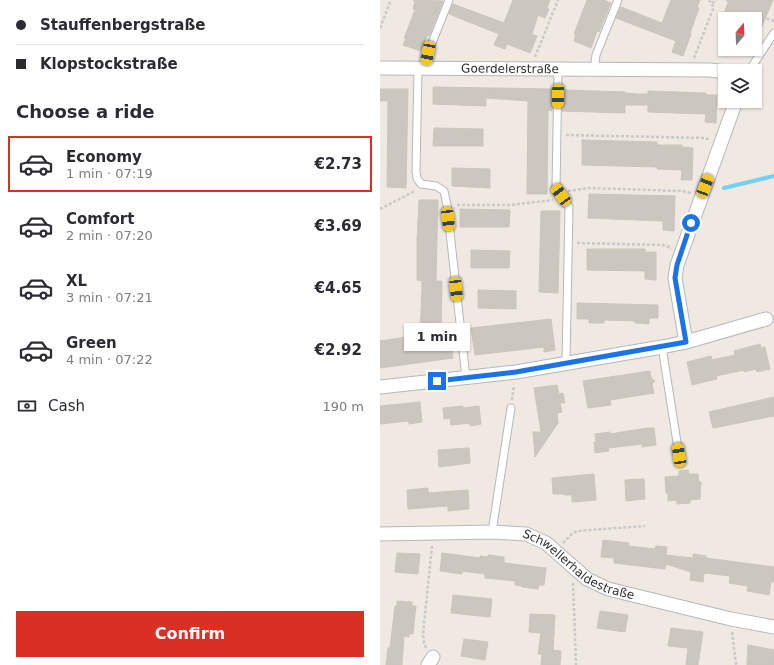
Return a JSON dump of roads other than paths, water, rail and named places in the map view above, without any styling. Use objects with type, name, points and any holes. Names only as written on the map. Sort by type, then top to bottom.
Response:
[{"type":"street","name":"Goerdelerstraße","points":[[380,68],[692,70],[718,72]]},
{"type":"street","points":[[686,342],[675,278],[677,265],[734,108]]},
{"type":"street","points":[[380,387],[516,372],[662,347],[686,342],[766,319]]},
{"type":"street","name":"Schwellerhaldestraße","points":[[380,534],[492,532],[526,534],[546,543],[557,551],[587,579],[608,589],[731,620],[774,628]]},
{"type":"lane","points":[[449,0],[422,68],[416,172],[417,178],[421,184],[436,186],[444,191],[447,205],[466,378]]},
{"type":"lane","points":[[594,70],[596,55],[618,0]]},
{"type":"lane","points":[[753,64],[774,33]]},
{"type":"lane","points":[[558,70],[556,189],[569,206],[566,363]]},
{"type":"lane","points":[[662,347],[679,455]]},
{"type":"lane","points":[[492,532],[511,408]]},
{"type":"waterway","points":[[724,188],[774,176]]}]
